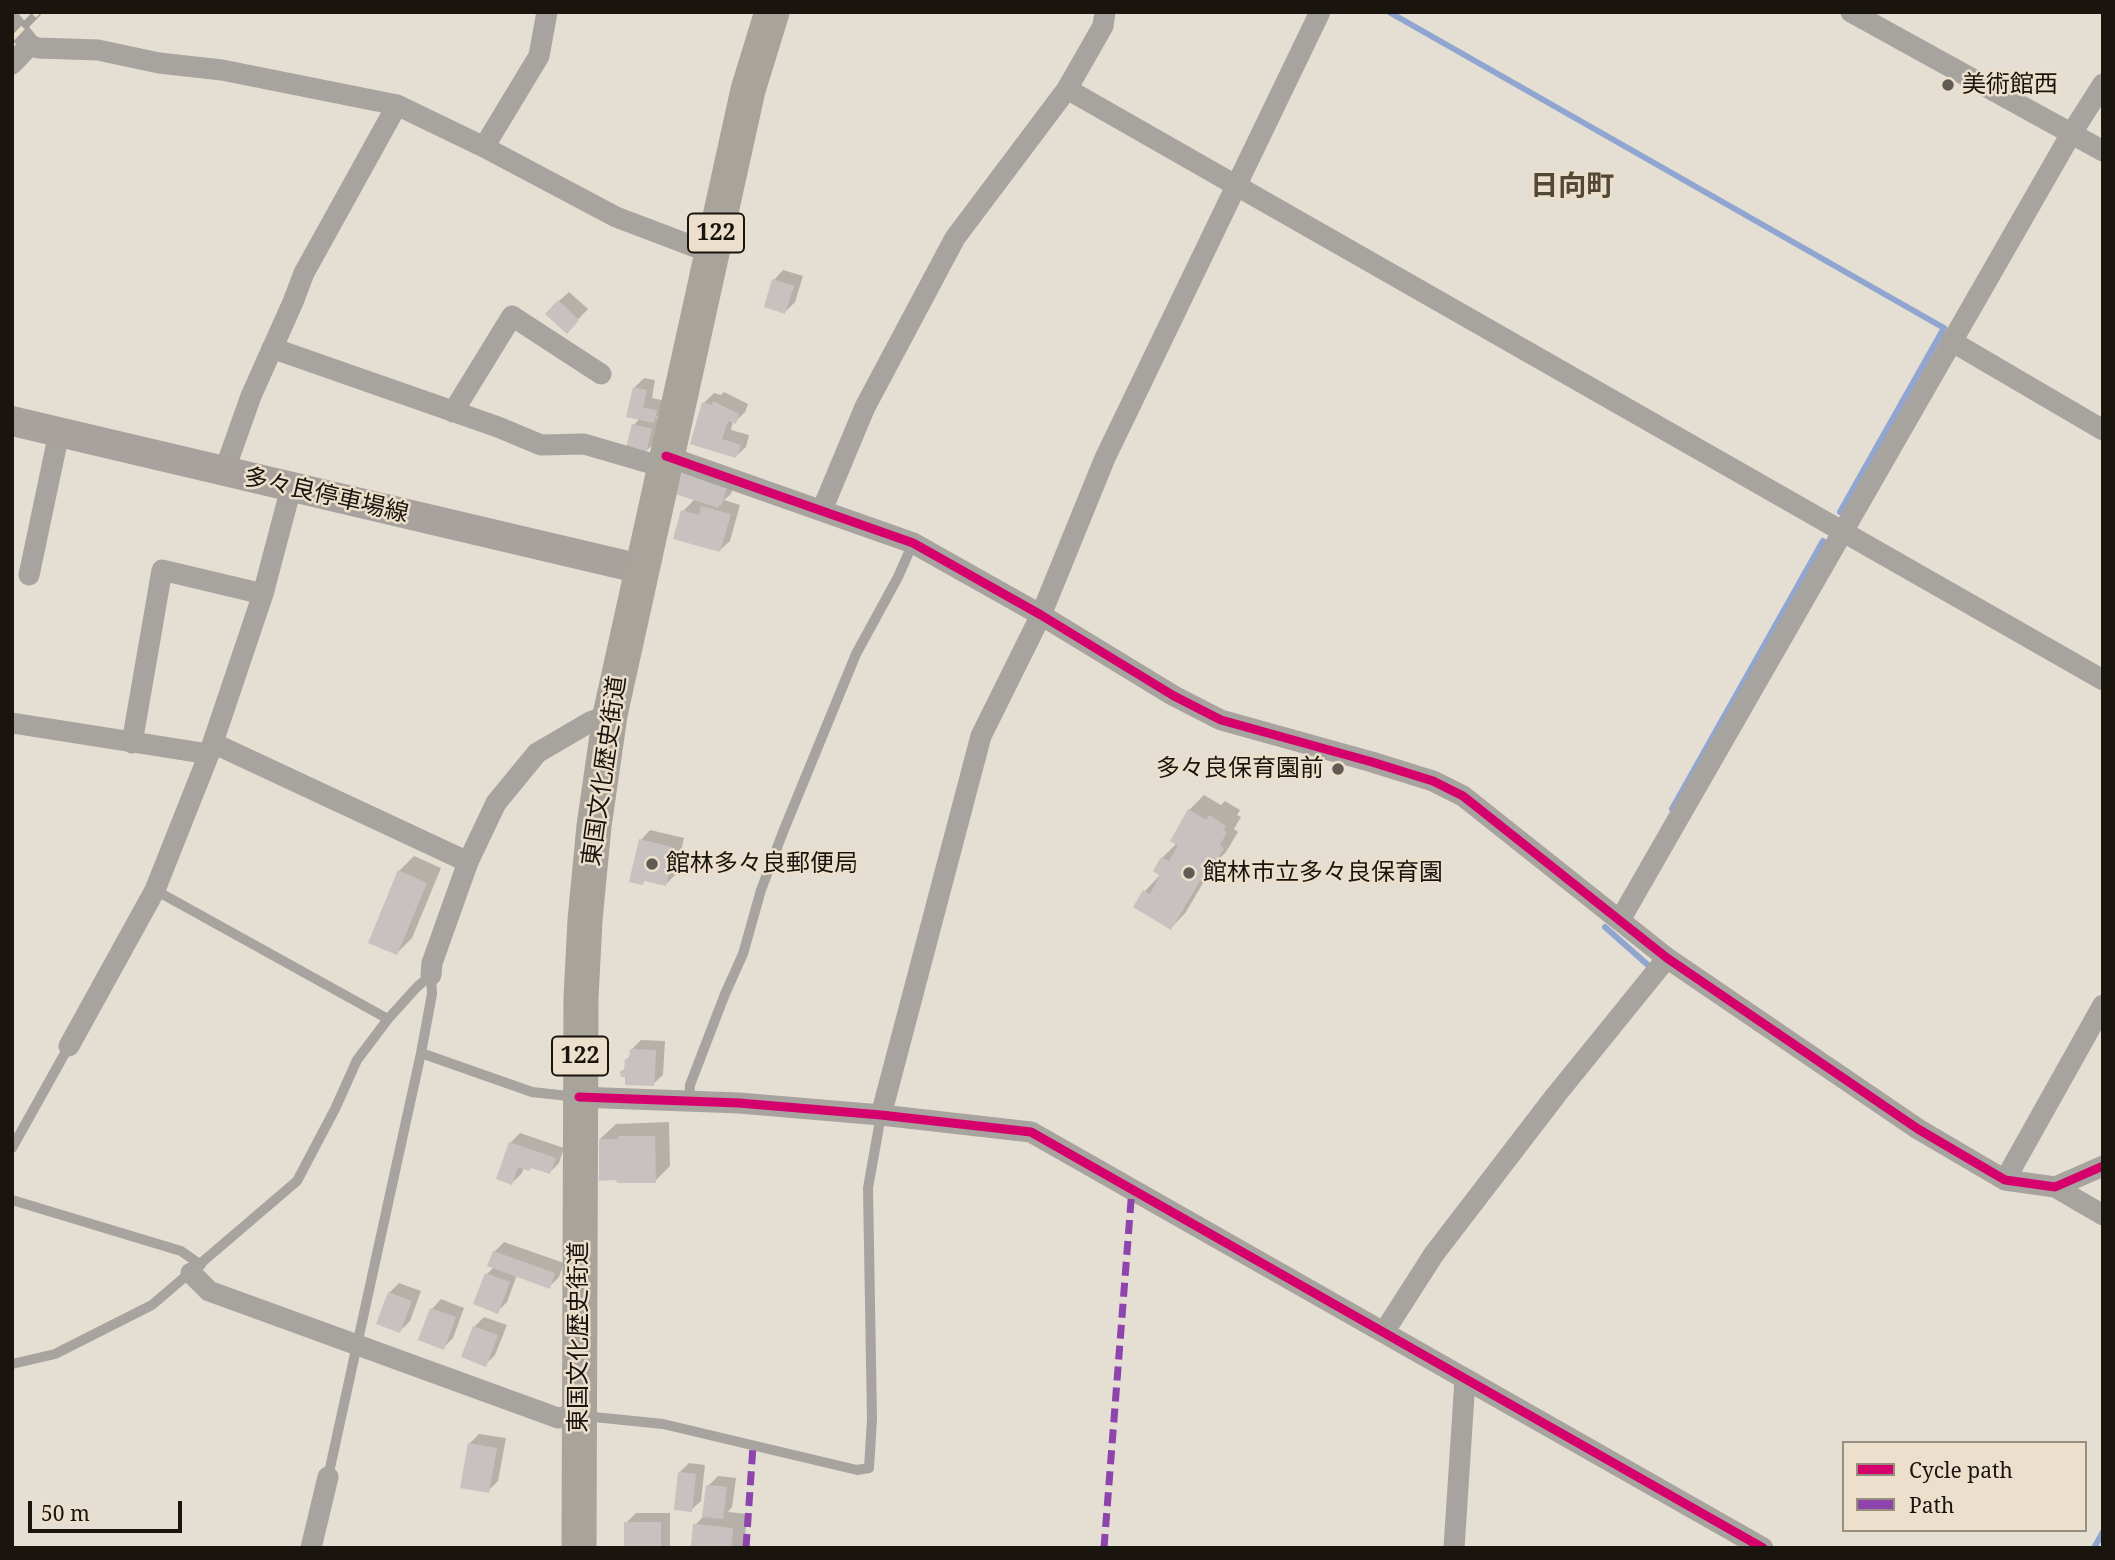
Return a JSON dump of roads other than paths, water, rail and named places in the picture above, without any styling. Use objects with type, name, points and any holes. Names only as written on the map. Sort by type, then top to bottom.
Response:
[{"type":"highway","name":"東国文化歴史街道","points":[[579,1548],[579,1097],[585,920],[594,826],[610,715],[641,569],[748,90],[772,12]]},
{"type":"main road","name":"多々良停車場線","points":[[12,421],[641,569]]},
{"type":"street","points":[[484,147],[539,56],[547,12]]},
{"type":"street","points":[[822,510],[864,407],[955,238],[1067,89],[1103,26],[1105,12]]},
{"type":"street","points":[[881,1115],[981,736],[1041,615],[1105,458],[1320,12]]},
{"type":"street","points":[[1851,12],[2103,151]]},
{"type":"street","points":[[12,22],[30,46],[38,48],[98,50],[159,63],[222,70],[397,105],[484,147],[616,217],[711,253]]},
{"type":"street","points":[[12,64],[30,46]]},
{"type":"street","points":[[1620,920],[1951,341],[2103,84]]},
{"type":"street","points":[[1067,89],[2103,680]]},
{"type":"street","points":[[224,472],[251,396],[304,273],[397,105]]},
{"type":"street","points":[[453,412],[512,316],[601,374]]},
{"type":"street","points":[[1951,341],[2103,430]]},
{"type":"street","points":[[272,348],[541,444],[584,444],[665,461],[822,510],[913,543],[1041,615],[1174,696],[1221,720],[1433,781],[1463,796],[1667,958],[1918,1129],[2005,1180],[2055,1188],[2103,1215]]},
{"type":"street","points":[[29,575],[59,433]]},
{"type":"street","points":[[69,1046],[155,890],[211,749],[263,593],[291,488]]},
{"type":"street","points":[[132,743],[162,570],[263,593]]},
{"type":"street","points":[[431,975],[432,963],[468,862],[496,803],[537,753],[590,722],[610,715]]},
{"type":"street","points":[[12,723],[132,743],[211,749],[468,862]]},
{"type":"street","points":[[1384,1332],[1434,1254],[1556,1095],[1667,958]]},
{"type":"street","points":[[2005,1180],[2103,1005]]},
{"type":"street","points":[[579,1097],[739,1103],[1031,1132],[1763,1548]]},
{"type":"street","points":[[2055,1188],[2103,1166]]},
{"type":"street","points":[[196,1269],[209,1291],[558,1418],[579,1415]]},
{"type":"street","points":[[1454,1548],[1465,1380]]},
{"type":"street","points":[[311,1548],[328,1477]]},
{"type":"lane","points":[[689,1101],[690,1084],[743,954],[761,890],[783,832],[856,654],[898,577],[913,543]]},
{"type":"lane","points":[[155,890],[388,1019]]},
{"type":"lane","points":[[12,1364],[55,1354],[152,1305],[297,1181],[357,1060],[388,1019],[417,986],[431,975]]},
{"type":"lane","points":[[328,1477],[421,1053],[432,994],[431,975]]},
{"type":"lane","points":[[12,1148],[69,1046]]},
{"type":"lane","points":[[421,1053],[532,1092],[579,1097]]},
{"type":"lane","points":[[579,1415],[663,1424],[857,1470],[869,1468],[872,1419],[868,1188],[881,1115]]},
{"type":"lane","points":[[12,1200],[181,1251],[196,1269]]},
{"type":"waterway","points":[[1389,12],[1944,328],[1840,512]]},
{"type":"waterway","points":[[1672,809],[1823,541]]},
{"type":"waterway","points":[[1605,927],[1649,966]]},
{"type":"waterway","points":[[2094,1548],[2103,1532]]},
{"type":"railway","points":[[12,39],[38,12]]},
{"type":"place","name":"美術館西","points":[[1948,85]]},
{"type":"place","name":"多々良保育園前","points":[[1338,769]]},
{"type":"place","name":"館林多々良郵便局","points":[[652,864]]},
{"type":"place","name":"館林市立多々良保育園","points":[[1189,873]]},
{"type":"district","name":"日向町","points":[[1572,187]]}]
